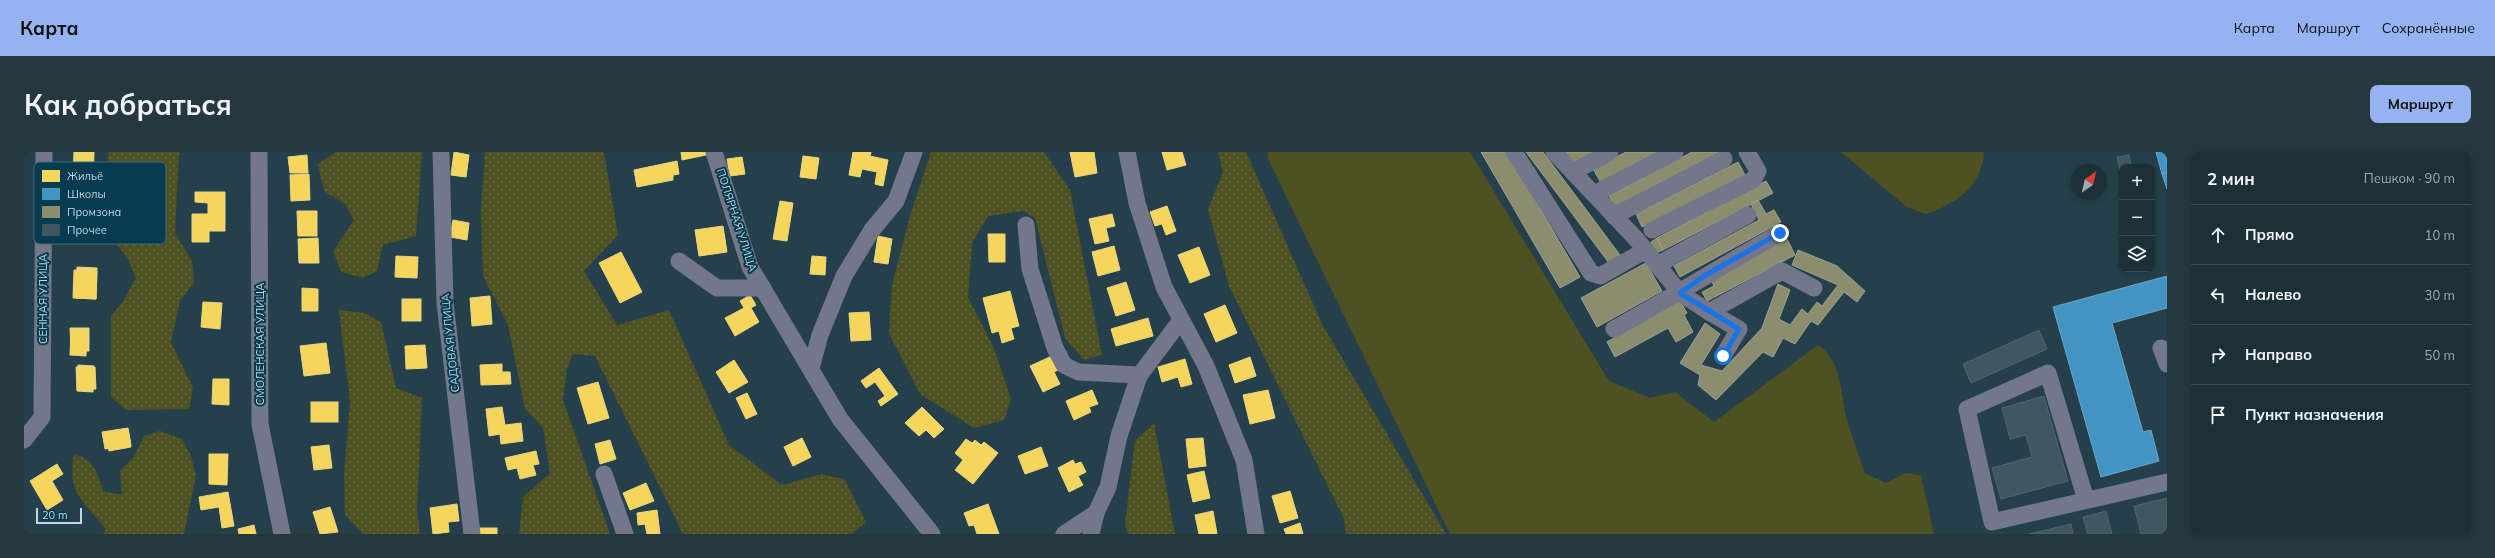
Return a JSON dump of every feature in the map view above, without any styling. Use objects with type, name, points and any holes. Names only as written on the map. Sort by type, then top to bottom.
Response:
[{"type":"street","name":"СЕННАЯ УЛИЦА","points":[[44,152],[44,162]]},
{"type":"street","name":"СМОЛЕНСКАЯ УЛИЦА","points":[[259,152],[260,424],[282,534]]},
{"type":"street","name":"САДОВАЯ УЛИЦА","points":[[442,152],[445,303],[472,534]]},
{"type":"street","name":"ПОЛЯРНАЯ УЛИЦА","points":[[714,152],[750,268],[811,368],[840,419],[932,534]]},
{"type":"street","points":[[811,368],[820,335],[844,276],[872,230],[896,201],[914,152]]},
{"type":"street","points":[[1127,152],[1137,203],[1164,287],[1206,366],[1244,460],[1256,534]]},
{"type":"street","points":[[1514,152],[1591,273],[1600,276],[1646,250]]},
{"type":"street","points":[[1554,152],[1646,250],[1680,293],[1739,329],[1723,356]]},
{"type":"street","points":[[1573,172],[1610,152]]},
{"type":"street","points":[[1594,194],[1675,152]]},
{"type":"street","points":[[1652,230],[1753,180],[1758,171],[1747,152]]},
{"type":"street","points":[[1614,216],[1724,159]]},
{"type":"street","points":[[1657,265],[1748,215]]},
{"type":"street","points":[[1026,225],[1030,269],[1055,348],[1064,365],[1078,372],[1139,375]]},
{"type":"street","points":[[1614,329],[1680,293],[1704,276],[1780,233]]},
{"type":"street","name":"СЕННАЯ УЛИЦА","points":[[24,440],[42,417],[43,244]]},
{"type":"street","points":[[679,261],[717,288],[763,288]]},
{"type":"street","points":[[1709,312],[1782,271],[1814,288]]},
{"type":"street","points":[[1091,534],[1096,513],[1108,487],[1119,436],[1139,375],[1181,320]]},
{"type":"street","points":[[2086,500],[2048,374],[1967,409],[1992,522],[2167,482]]},
{"type":"street","points":[[604,474],[625,534]]},
{"type":"street","points":[[1064,534],[1096,513]]},
{"type":"green space","points":[[108,152],[179,152],[175,233],[192,261],[194,282],[180,301],[171,342],[193,388],[189,409],[126,410],[111,397],[111,316],[122,303],[136,278],[127,257],[117,244],[166,244],[166,162],[108,162]]},
{"type":"green space","points":[[336,152],[422,152],[416,236],[383,245],[377,271],[363,278],[341,272],[333,251],[354,220],[345,204],[324,191],[318,164]]},
{"type":"green space","points":[[485,152],[604,152],[618,235],[584,271],[617,325],[669,310],[729,445],[782,485],[822,474],[845,480],[866,522],[852,534],[683,534],[595,356],[573,354],[567,368],[563,400],[610,534],[519,534],[523,497],[550,473],[543,428],[525,409],[508,325],[483,276],[481,210]]},
{"type":"green space","points":[[931,152],[1044,152],[1070,190],[1102,355],[1084,360],[1065,338],[1035,218],[1023,211],[988,216],[972,243],[968,297],[994,348],[1011,399],[1004,420],[974,428],[920,394],[889,333],[892,285],[911,212]]},
{"type":"green space","points":[[1218,152],[1246,152],[1322,324],[1446,534],[1346,534],[1344,519],[1229,286],[1208,209],[1223,172]]},
{"type":"green space","points":[[1268,152],[1470,152],[1609,381],[1650,398],[1675,392],[1714,422],[1818,345],[1832,360],[1836,369],[1847,420],[1865,473],[1886,483],[1905,473],[1921,475],[1934,534],[1450,534],[1268,159]]},
{"type":"green space","points":[[1841,152],[1983,152],[1984,158],[1978,176],[1967,191],[1952,202],[1926,214],[1907,207]]},
{"type":"green space","points":[[339,310],[365,313],[381,322],[396,388],[422,398],[417,510],[420,534],[363,534],[345,515],[344,475],[350,402]]},
{"type":"green space","points":[[1154,423],[1175,534],[1128,534],[1125,523],[1135,441]]},
{"type":"green space","points":[[160,431],[182,439],[191,456],[196,475],[184,534],[103,534],[106,529],[84,503],[75,487],[72,467],[74,454],[81,456],[91,463],[97,473],[103,491],[122,495],[120,471],[134,457],[144,436]]},
{"type":"building: Жильё","points":[[74,152],[94,152],[94,162],[74,162]]},
{"type":"building: Жильё","points":[[454,152],[469,155],[466,177],[451,175]]},
{"type":"building: Жильё","points":[[681,152],[705,152],[706,155],[682,160]]},
{"type":"building: Жильё","points":[[853,152],[871,152],[870,156],[888,160],[883,186],[875,184],[877,172],[862,169],[860,177],[849,175]]},
{"type":"building: Жильё","points":[[1070,152],[1094,152],[1097,173],[1075,177]]},
{"type":"building: Жильё","points":[[1162,152],[1182,152],[1186,165],[1167,170]]},
{"type":"building: Жильё","points":[[75,155],[91,156],[91,162],[75,162]]},
{"type":"building: Жильё","points":[[307,155],[308,173],[290,173],[288,157]]},
{"type":"building: Жильё","points":[[803,156],[819,158],[816,179],[800,177]]},
{"type":"building: Жильё","points":[[742,157],[745,174],[730,176],[727,159]]},
{"type":"building: Жильё","points":[[677,161],[679,174],[673,175],[673,180],[637,187],[634,170]]},
{"type":"building: Жильё","points":[[309,174],[310,200],[291,201],[290,175]]},
{"type":"building: Жильё","points":[[195,192],[225,192],[225,231],[209,231],[209,242],[192,242],[192,214],[208,214],[208,203],[195,202]]},
{"type":"building: Жильё","points":[[780,201],[793,203],[787,241],[773,239]]},
{"type":"building: Жильё","points":[[1167,206],[1176,231],[1166,235],[1162,224],[1155,226],[1150,212]]},
{"type":"building: Жильё","points":[[297,211],[317,211],[317,236],[298,236]]},
{"type":"building: Жильё","points":[[1112,214],[1115,226],[1106,228],[1109,241],[1095,244],[1089,219]]},
{"type":"building: Жильё","points":[[453,220],[469,223],[467,240],[450,237]]},
{"type":"building: Жильё","points":[[723,226],[727,252],[699,256],[695,230]]},
{"type":"building: Жильё","points":[[988,234],[1005,234],[1005,262],[989,262]]},
{"type":"building: Жильё","points":[[878,236],[892,239],[888,264],[874,262]]},
{"type":"building: Жильё","points":[[318,238],[319,263],[299,263],[298,239]]},
{"type":"building: Жильё","points":[[1114,246],[1120,270],[1098,276],[1092,252]]},
{"type":"building: Жильё","points":[[1199,247],[1210,275],[1190,283],[1178,255]]},
{"type":"building: Жильё","points":[[621,252],[642,292],[620,303],[599,263]]},
{"type":"building: Жильё","points":[[396,256],[418,257],[417,278],[395,277]]},
{"type":"building: Жильё","points":[[812,256],[826,257],[825,275],[810,274]]},
{"type":"building: Жильё","points":[[77,267],[97,268],[96,299],[76,298]]},
{"type":"building: Жильё","points":[[74,270],[97,271],[96,299],[73,298]]},
{"type":"building: Жильё","points":[[1126,282],[1135,310],[1116,316],[1107,288]]},
{"type":"building: Жильё","points":[[302,288],[318,289],[318,311],[302,311]]},
{"type":"building: Жильё","points":[[1010,291],[1019,326],[1011,328],[1014,339],[1002,343],[999,331],[992,333],[983,298]]},
{"type":"building: Жильё","points":[[750,295],[756,305],[751,308],[759,322],[735,336],[725,318],[744,308],[740,301]]},
{"type":"building: Жильё","points":[[490,296],[492,324],[472,326],[470,298]]},
{"type":"building: Жильё","points":[[402,299],[421,299],[421,321],[402,321]]},
{"type":"building: Жильё","points":[[203,302],[222,303],[220,329],[201,327]]},
{"type":"building: Жильё","points":[[1225,305],[1237,333],[1216,342],[1204,314]]},
{"type":"building: Жильё","points":[[869,312],[871,340],[851,341],[849,313]]},
{"type":"building: Жильё","points":[[1148,318],[1153,336],[1116,346],[1111,329]]},
{"type":"building: Жильё","points":[[70,328],[89,328],[89,351],[71,351]]},
{"type":"building: Жильё","points":[[71,329],[87,330],[86,356],[70,355]]},
{"type":"building: Жильё","points":[[326,343],[330,373],[304,376],[300,346]]},
{"type":"building: Жильё","points":[[425,345],[427,368],[406,369],[405,346]]},
{"type":"building: Жильё","points":[[1054,355],[1060,369],[1054,372],[1060,384],[1043,392],[1030,366]]},
{"type":"building: Жильё","points":[[1250,357],[1256,376],[1235,383],[1229,365]]},
{"type":"building: Жильё","points":[[1185,359],[1192,384],[1181,387],[1178,377],[1162,382],[1158,367]]},
{"type":"building: Жильё","points":[[734,360],[748,382],[729,393],[716,372]]},
{"type":"building: Жильё","points":[[502,364],[502,372],[510,372],[511,384],[481,385],[480,365]]},
{"type":"building: Жильё","points":[[78,365],[94,366],[93,392],[77,391]]},
{"type":"building: Жильё","points":[[76,367],[95,367],[96,389],[77,390]]},
{"type":"building: Жильё","points":[[879,368],[898,394],[881,406],[878,401],[885,396],[875,382],[866,388],[861,381]]},
{"type":"building: Жильё","points":[[213,379],[229,379],[229,405],[212,404]]},
{"type":"building: Жильё","points":[[598,382],[609,418],[588,424],[577,388]]},
{"type":"building: Жильё","points":[[1092,390],[1098,404],[1089,407],[1091,412],[1074,420],[1066,401]]},
{"type":"building: Жильё","points":[[1268,390],[1275,418],[1250,424],[1243,395]]},
{"type":"building: Жильё","points":[[747,393],[757,414],[746,419],[736,398]]},
{"type":"building: Жильё","points":[[311,402],[338,402],[338,422],[311,422]]},
{"type":"building: Жильё","points":[[502,407],[505,425],[521,423],[523,441],[501,444],[500,434],[489,436],[486,409]]},
{"type":"building: Жильё","points":[[922,407],[944,429],[934,438],[926,430],[919,436],[905,423]]},
{"type":"building: Жильё","points":[[128,428],[131,445],[105,449],[102,432]]},
{"type":"building: Жильё","points":[[128,429],[131,447],[109,451],[106,433]]},
{"type":"building: Жильё","points":[[802,438],[811,457],[793,466],[784,447]]},
{"type":"building: Жильё","points":[[1203,438],[1206,466],[1189,468],[1186,439]]},
{"type":"building: Жильё","points":[[966,439],[972,443],[975,440],[981,445],[984,442],[998,453],[973,484],[955,470],[963,460],[955,453]]},
{"type":"building: Жильё","points":[[610,440],[616,459],[600,464],[595,444]]},
{"type":"building: Жильё","points":[[329,445],[332,468],[314,470],[311,447]]},
{"type":"building: Жильё","points":[[1041,447],[1048,466],[1025,474],[1018,456]]},
{"type":"building: Жильё","points":[[536,451],[539,464],[533,465],[536,475],[520,479],[517,468],[508,470],[505,458]]},
{"type":"building: Жильё","points":[[209,454],[228,454],[227,485],[209,484]]},
{"type":"building: Жильё","points":[[1073,460],[1075,464],[1081,462],[1086,472],[1078,476],[1083,485],[1069,492],[1058,468]]},
{"type":"building: Жильё","points":[[57,464],[63,474],[52,481],[63,500],[47,510],[30,481]]},
{"type":"building: Жильё","points":[[1204,471],[1210,498],[1193,502],[1187,475]]},
{"type":"building: Жильё","points":[[646,483],[654,501],[630,510],[623,493]]},
{"type":"building: Жильё","points":[[1290,491],[1298,518],[1280,523],[1272,496]]},
{"type":"building: Жильё","points":[[228,492],[234,526],[222,528],[219,507],[201,510],[199,497]]},
{"type":"building: Жильё","points":[[457,504],[459,521],[448,522],[449,532],[433,534],[430,508]]},
{"type":"building: Жильё","points":[[988,504],[999,534],[977,534],[974,525],[969,526],[964,513]]},
{"type":"building: Жильё","points":[[330,507],[338,532],[320,534],[313,512]]},
{"type":"building: Жильё","points":[[657,510],[660,534],[647,534],[645,524],[638,525],[637,513]]},
{"type":"building: Жильё","points":[[1213,511],[1217,534],[1199,534],[1195,515]]},
{"type":"building: Жильё","points":[[1300,523],[1303,534],[1286,534],[1284,529]]},
{"type":"building: Жильё","points":[[254,525],[256,534],[239,534],[238,529]]},
{"type":"building: Жильё","points":[[479,528],[497,528],[497,534],[479,534]]},
{"type":"building: Школы","points":[[2156,152],[2167,152],[2167,172],[2162,174]]},
{"type":"building: Школы","points":[[2167,172],[2167,189],[2162,174]]},
{"type":"building: Школы","points":[[2167,276],[2167,308],[2112,323],[2143,432],[2151,430],[2159,461],[2101,477],[2053,307]]},
{"type":"building: Промзона","points":[[1481,152],[1507,152],[1580,277],[1560,288]]},
{"type":"building: Промзона","points":[[1526,152],[1543,152],[1620,255],[1609,263]]},
{"type":"building: Промзона","points":[[1566,152],[1594,152],[1572,164]]},
{"type":"building: Промзона","points":[[1626,152],[1661,152],[1601,183],[1593,169]]},
{"type":"building: Промзона","points":[[1692,152],[1724,152],[1616,209],[1609,196]]},
{"type":"building: Промзона","points":[[1738,162],[1745,175],[1642,227],[1636,214]]},
{"type":"building: Промзона","points":[[1766,181],[1773,193],[1663,250],[1657,238]]},
{"type":"building: Промзона","points":[[1758,200],[1766,214],[1774,210],[1781,222],[1680,277],[1674,266],[1759,220],[1751,204]]},
{"type":"building: Промзона","points":[[1657,238],[1663,250],[1656,253],[1651,242]]},
{"type":"building: Промзона","points":[[1787,239],[1795,255],[1707,301],[1702,292],[1714,286],[1711,279]]},
{"type":"building: Промзона","points":[[1798,250],[1837,266],[1865,291],[1857,302],[1844,292],[1818,325],[1811,321],[1795,344],[1783,338],[1773,357],[1763,352],[1716,400],[1698,385],[1700,375],[1680,363],[1705,323],[1720,334],[1701,365],[1722,371],[1762,328],[1778,284],[1790,290],[1779,319],[1790,325],[1802,309],[1808,314],[1817,302],[1822,306],[1838,285],[1792,265]]},
{"type":"building: Промзона","points":[[1646,263],[1662,291],[1597,327],[1581,298]]},
{"type":"building: Промзона","points":[[1680,301],[1687,313],[1684,315],[1693,332],[1676,342],[1668,328],[1615,357],[1607,342]]},
{"type":"building: Прочее","points":[[2129,155],[2130,164],[2119,164],[2119,166],[2117,157]]},
{"type":"building: Прочее","points":[[2039,330],[2047,349],[1971,383],[1963,364]]},
{"type":"building: Прочее","points":[[2044,396],[2068,481],[2001,499],[1992,468],[2032,457],[2026,435],[2010,439],[2002,408]]},
{"type":"building: Прочее","points":[[2167,498],[2167,534],[2141,534],[2134,506]]},
{"type":"building: Прочее","points":[[2106,511],[2112,534],[2088,534],[2083,517]]},
{"type":"building: Прочее","points":[[2071,524],[2073,534],[2029,534]]},
{"type":"route","points":[[1723,356],[1739,329],[1680,293],[1704,276],[1780,233]]}]
